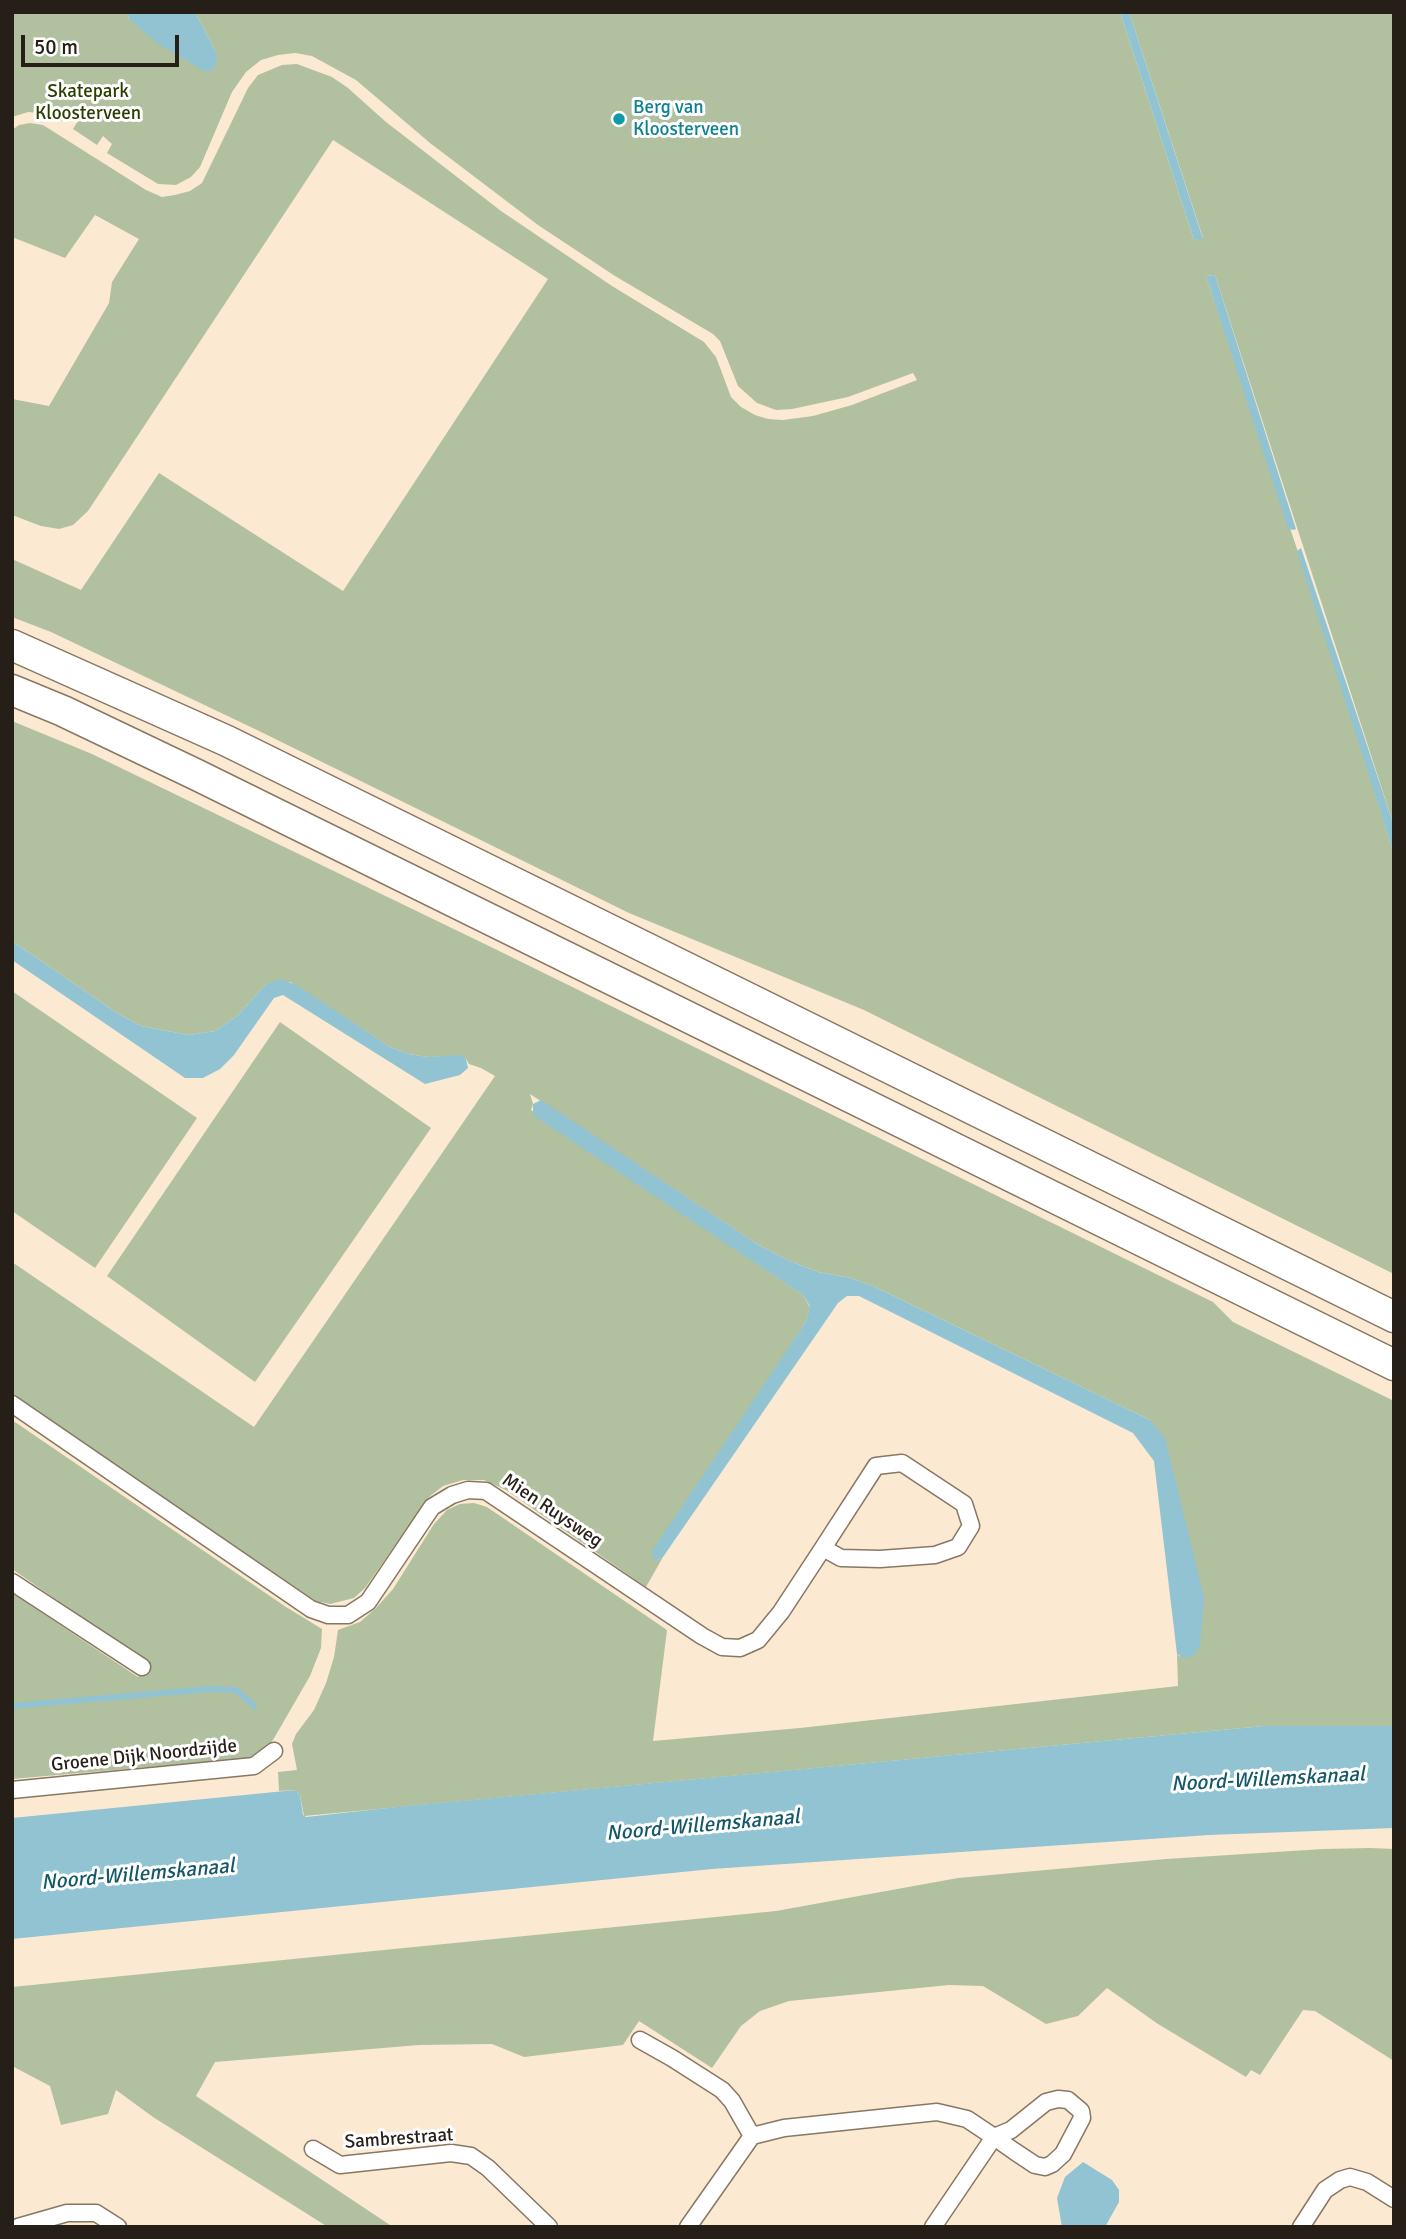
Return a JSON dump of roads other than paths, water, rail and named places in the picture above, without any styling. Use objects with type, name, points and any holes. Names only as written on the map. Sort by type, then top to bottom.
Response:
[{"type":"highway","points":[[12,645],[227,741],[1394,1317]]},
{"type":"highway","points":[[12,690],[63,711],[197,775],[1394,1365]]},
{"type":"street","name":"Mien Ruysweg","points":[[12,1405],[311,1609],[328,1615],[348,1615],[368,1602],[432,1507],[452,1495],[468,1490],[486,1491],[722,1647],[740,1648],[758,1640],[781,1612],[876,1466],[902,1463],[964,1504],[971,1526],[958,1547],[935,1555],[880,1559],[841,1558],[823,1548]]},
{"type":"street","points":[[12,1582],[142,1667]]},
{"type":"street","name":"Groene Dijk Noordzijde","points":[[12,1790],[254,1766],[274,1751]]},
{"type":"street","points":[[640,2040],[722,2090],[733,2101],[752,2137]]},
{"type":"street","points":[[688,2227],[752,2137],[783,2128],[937,2112],[967,2119],[994,2137],[1035,2165],[1045,2167],[1063,2154],[1083,2118],[1081,2111],[1068,2100],[1046,2102],[1011,2130],[994,2137],[933,2227]]},
{"type":"street","name":"Sambrestraat","points":[[313,2149],[340,2165],[451,2153],[471,2156],[488,2168],[550,2227]]},
{"type":"street","points":[[1301,2227],[1325,2190],[1340,2180],[1350,2177],[1367,2182],[1394,2199]]},
{"type":"street","points":[[18,2227],[67,2213],[96,2213],[118,2227]]},
{"type":"water","points":[[127,12],[195,12],[215,50],[217,58],[214,70],[204,71],[157,43],[129,19]]},
{"type":"water","points":[[1120,12],[1129,12],[1203,239],[1194,240]]},
{"type":"water","points":[[1215,275],[1296,529],[1294,530],[1288,529],[1206,276]]},
{"type":"water","points":[[1301,548],[1394,826],[1394,854],[1297,551]]},
{"type":"water","points":[[12,941],[117,1013],[141,1026],[189,1035],[215,1031],[237,1016],[265,985],[281,979],[298,986],[390,1047],[428,1057],[460,1055],[466,1059],[468,1068],[460,1075],[425,1084],[283,995],[274,998],[234,1055],[220,1069],[203,1078],[185,1078],[12,960]]},
{"type":"water","points":[[541,1100],[757,1244],[818,1272],[851,1278],[875,1287],[1150,1420],[1165,1438],[1204,1597],[1200,1645],[1193,1656],[1184,1658],[1177,1654],[1154,1461],[1133,1433],[859,1296],[847,1296],[838,1303],[663,1557],[656,1561],[652,1551],[806,1322],[810,1306],[802,1294],[533,1115],[533,1104]]},
{"type":"water","name":"Noord-Willemskanaal","points":[[1264,1726],[1394,1726],[1394,1828],[1209,1835],[712,1869],[12,1939],[12,1818],[295,1790],[300,1795],[303,1815],[306,1817]]},
{"type":"water","points":[[1083,2162],[1112,2180],[1119,2190],[1119,2202],[1105,2227],[1062,2227],[1057,2198],[1065,2177]]},
{"type":"waterway","points":[[12,1706],[211,1689],[236,1690],[254,1706]]},
{"type":"place","name":"Berg van Kloosterveen","points":[[619,119]]},
{"type":"park label","name":"Skatepark Kloosterveen","points":[[88,103]]}]
